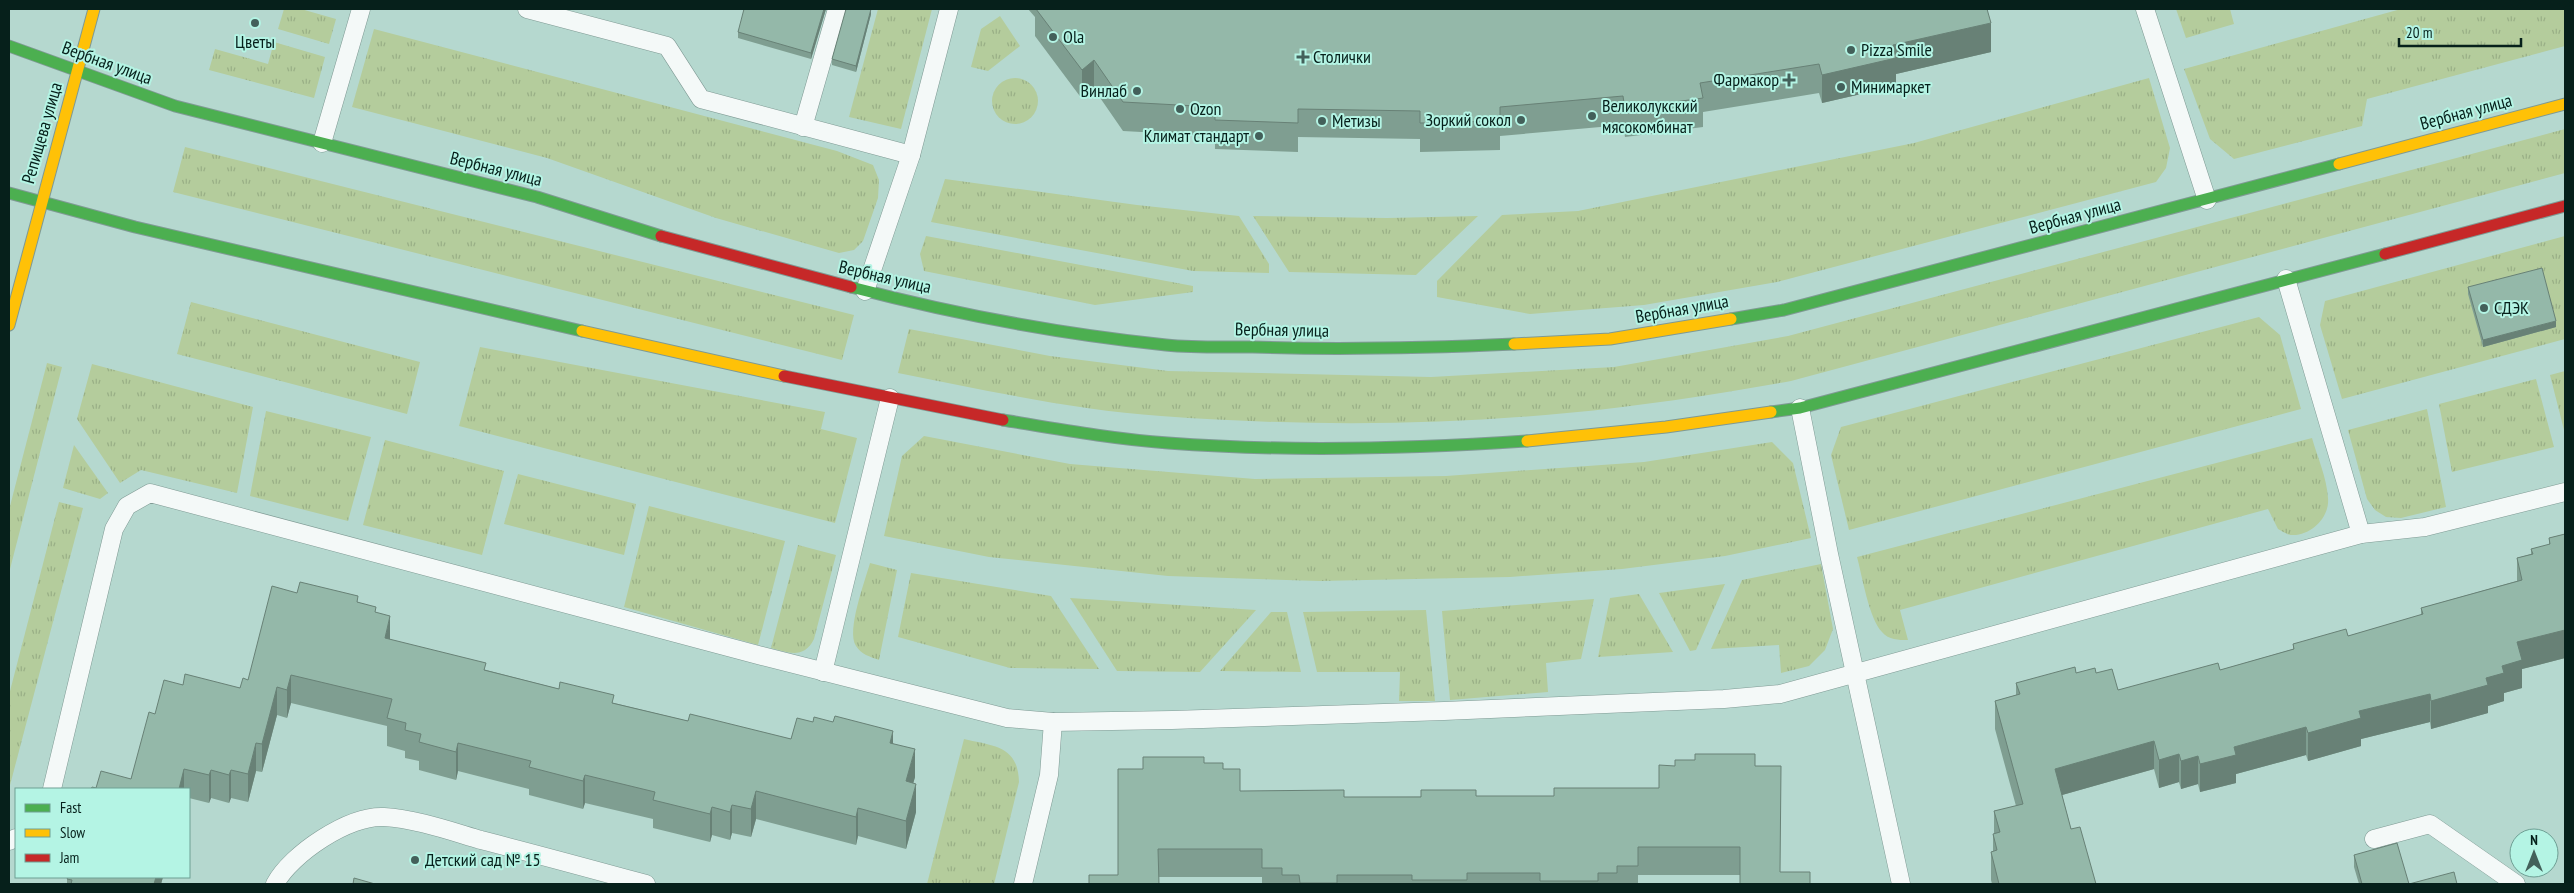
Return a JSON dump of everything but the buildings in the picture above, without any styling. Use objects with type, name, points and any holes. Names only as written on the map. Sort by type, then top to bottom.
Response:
[{"type":"main road","name":"Репищева улица","points":[[9,324],[40,203],[94,9]]},
{"type":"main road","name":"Вербная улица","points":[[9,46],[175,106],[537,197],[708,250],[865,291],[1054,330],[1168,345],[1312,349],[1431,348],[1610,339],[1784,310],[2565,104]]},
{"type":"main road","points":[[9,193],[40,203],[383,286],[890,398],[1036,427],[1158,442],[1311,449],[1433,449],[1569,440],[1693,426],[1800,408],[2565,206]]},
{"type":"lane","points":[[322,143],[361,9]]},
{"type":"lane","points":[[527,9],[667,46],[701,99],[911,155]]},
{"type":"lane","points":[[803,126],[836,9]]},
{"type":"lane","points":[[865,291],[911,155],[949,9]]},
{"type":"lane","points":[[2145,9],[2206,200]]},
{"type":"lane","points":[[2286,279],[2361,534]]},
{"type":"lane","points":[[823,672],[890,398]]},
{"type":"lane","points":[[1800,408],[1855,675],[1901,884]]},
{"type":"lane","points":[[52,788],[114,529],[127,506],[150,493],[823,672],[1007,718],[1053,722],[1181,720],[1724,699],[1780,694],[1855,675],[2361,534],[2425,528],[2565,492]]},
{"type":"lane","points":[[1023,884],[1049,775],[1053,722]]},
{"type":"lane","points":[[275,884],[279,877],[308,848],[341,826],[383,817],[427,825],[646,884]]},
{"type":"lane","points":[[2374,839],[2430,824],[2516,884]]},
{"type":"green space","points":[[284,9],[301,9],[336,19],[329,44],[278,29]]},
{"type":"green space","points":[[878,9],[932,9],[901,129],[849,117]]},
{"type":"green space","points":[[2176,9],[2230,9],[2234,24],[2186,38]]},
{"type":"green space","points":[[2401,9],[2565,9],[2565,46],[2367,99],[2362,126],[2234,159],[2210,139],[2184,69]]},
{"type":"green space","points":[[1000,16],[1020,46],[988,71],[971,67],[981,29]]},
{"type":"green space","points":[[374,29],[837,151],[873,165],[879,180],[878,198],[863,241],[854,250],[839,253],[716,218],[547,158],[352,107]]},
{"type":"green space","points":[[274,42],[325,57],[314,98],[209,70],[215,49],[268,64]]},
{"type":"green space","points":[[1010,78],[1020,78],[1034,88],[1038,101],[1034,114],[1028,120],[1020,124],[1010,124],[996,114],[992,106],[992,96],[1002,82]]},
{"type":"green space","points":[[2149,78],[2170,148],[2166,168],[2156,182],[1777,282],[1644,305],[1530,314],[1437,297],[1437,281],[1502,215],[1578,211],[1914,143]]},
{"type":"green space","points":[[2565,129],[2565,173],[1791,381],[1735,391],[1623,407],[1517,417],[1415,422],[1263,422],[1161,416],[1095,409],[1029,399],[898,373],[909,329],[1050,356],[1168,371],[1431,377],[1614,367],[1788,336]]},
{"type":"green space","points":[[185,147],[854,315],[842,360],[173,192]]},
{"type":"green space","points":[[945,179],[1137,205],[1239,216],[1269,264],[1269,273],[1193,271],[931,222]]},
{"type":"green space","points":[[1253,216],[1387,218],[1478,216],[1416,275],[1289,272]]},
{"type":"green space","points":[[926,236],[1193,286],[1193,292],[1095,305],[924,271],[920,254]]},
{"type":"green space","points":[[2565,236],[2565,339],[2342,399],[2320,325],[2325,301]]},
{"type":"green space","points":[[191,302],[420,362],[407,414],[177,354]]},
{"type":"green space","points":[[2259,317],[2280,335],[2301,409],[1849,530],[1831,455],[1841,427]]},
{"type":"green space","points":[[480,347],[825,412],[821,429],[857,438],[835,523],[459,426]]},
{"type":"green space","points":[[47,363],[62,367],[9,573],[9,510]]},
{"type":"green space","points":[[92,364],[253,407],[237,493],[141,470],[120,483],[77,419]]},
{"type":"green space","points":[[2565,371],[2565,434],[2550,375]]},
{"type":"green space","points":[[2536,379],[2554,447],[2452,472],[2439,404]]},
{"type":"green space","points":[[2427,409],[2446,507],[2401,518],[2386,517],[2375,510],[2367,499],[2348,430]]},
{"type":"green space","points":[[266,411],[371,437],[348,521],[250,496]]},
{"type":"green space","points":[[924,436],[1070,464],[1255,479],[1446,476],[1644,462],[1772,442],[1793,463],[1811,538],[1725,556],[1622,569],[1510,577],[1319,581],[1168,576],[989,557],[884,536],[902,456]]},
{"type":"green space","points":[[2312,438],[2326,483],[2328,505],[2318,524],[2306,532],[2286,534],[2278,529],[2268,509],[1900,610],[1908,640],[1897,640],[1888,637],[1877,626],[1873,617],[1857,557]]},
{"type":"green space","points":[[385,440],[504,471],[482,555],[363,525]]},
{"type":"green space","points":[[74,445],[108,493],[100,499],[63,488]]},
{"type":"green space","points":[[518,474],[636,504],[624,555],[504,524]]},
{"type":"green space","points":[[59,502],[83,508],[9,789],[9,695]]},
{"type":"green space","points":[[649,506],[785,541],[758,645],[624,607]]},
{"type":"green space","points":[[798,545],[836,555],[814,639],[806,650],[790,653],[771,648]]},
{"type":"green space","points":[[870,563],[897,570],[879,660],[860,651],[856,646],[853,629],[857,606]]},
{"type":"green space","points":[[1821,564],[1833,629],[1825,650],[1809,666],[1781,673],[1779,645],[1711,649],[1742,580]]},
{"type":"green space","points":[[911,573],[1051,596],[1099,669],[1010,668],[898,637]]},
{"type":"green space","points":[[1725,584],[1696,650],[1690,651],[1659,593]]},
{"type":"green space","points":[[1639,594],[1673,652],[1598,657],[1610,598]]},
{"type":"green space","points":[[1070,598],[1256,610],[1200,672],[1117,671]]},
{"type":"green space","points":[[1594,599],[1581,659],[1546,663],[1548,692],[1450,700],[1442,611]]},
{"type":"green space","points":[[1426,610],[1435,701],[1399,701],[1400,672],[1317,672],[1303,612]]},
{"type":"green space","points":[[1271,612],[1287,612],[1301,672],[1220,671]]},
{"type":"green space","points":[[964,739],[1002,749],[1009,754],[1018,770],[1019,782],[994,884],[927,884]]},
{"type":"traffic: fast","points":[[9,46],[175,106],[537,197],[661,236]]},
{"type":"traffic: fast","points":[[1731,319],[1784,310],[2339,164]]},
{"type":"traffic: fast","points":[[9,193],[135,227],[582,331]]},
{"type":"traffic: fast","points":[[1771,412],[1800,408],[2385,254]]},
{"type":"traffic: fast","points":[[851,287],[1007,322],[1087,335],[1177,346],[1351,348],[1514,344]]},
{"type":"traffic: fast","points":[[1003,420],[1127,439],[1258,448],[1437,446],[1527,441]]},
{"type":"traffic: slow","points":[[9,325],[94,9]]},
{"type":"traffic: slow","points":[[2339,164],[2565,104]]},
{"type":"traffic: slow","points":[[1514,344],[1610,339],[1731,319]]},
{"type":"traffic: slow","points":[[582,331],[784,376]]},
{"type":"traffic: slow","points":[[1527,441],[1666,427],[1771,412]]},
{"type":"traffic: jam","points":[[2385,254],[2565,206]]},
{"type":"traffic: jam","points":[[661,236],[851,287]]},
{"type":"traffic: jam","points":[[784,376],[1003,420]]},
{"type":"place","name":"Цветы","points":[[255,23]]},
{"type":"place","name":"Ola","points":[[1053,37]]},
{"type":"place","name":"Pizza Smile","points":[[1851,50]]},
{"type":"place","name":"Столички","points":[[1303,57]]},
{"type":"place","name":"Фармакор","points":[[1789,80]]},
{"type":"place","name":"Минимаркет","points":[[1841,87]]},
{"type":"place","name":"Винлаб","points":[[1137,91]]},
{"type":"place","name":"Ozon","points":[[1180,109]]},
{"type":"place","name":"Великолукский мясокомбинат","points":[[1592,116]]},
{"type":"place","name":"Зоркий сокол","points":[[1521,120]]},
{"type":"place","name":"Метизы","points":[[1322,121]]},
{"type":"place","name":"Климат стандарт","points":[[1259,136]]},
{"type":"place","name":"СДЭК","points":[[2484,308]]},
{"type":"place","name":"Детский сад № 15","points":[[415,860]]}]
